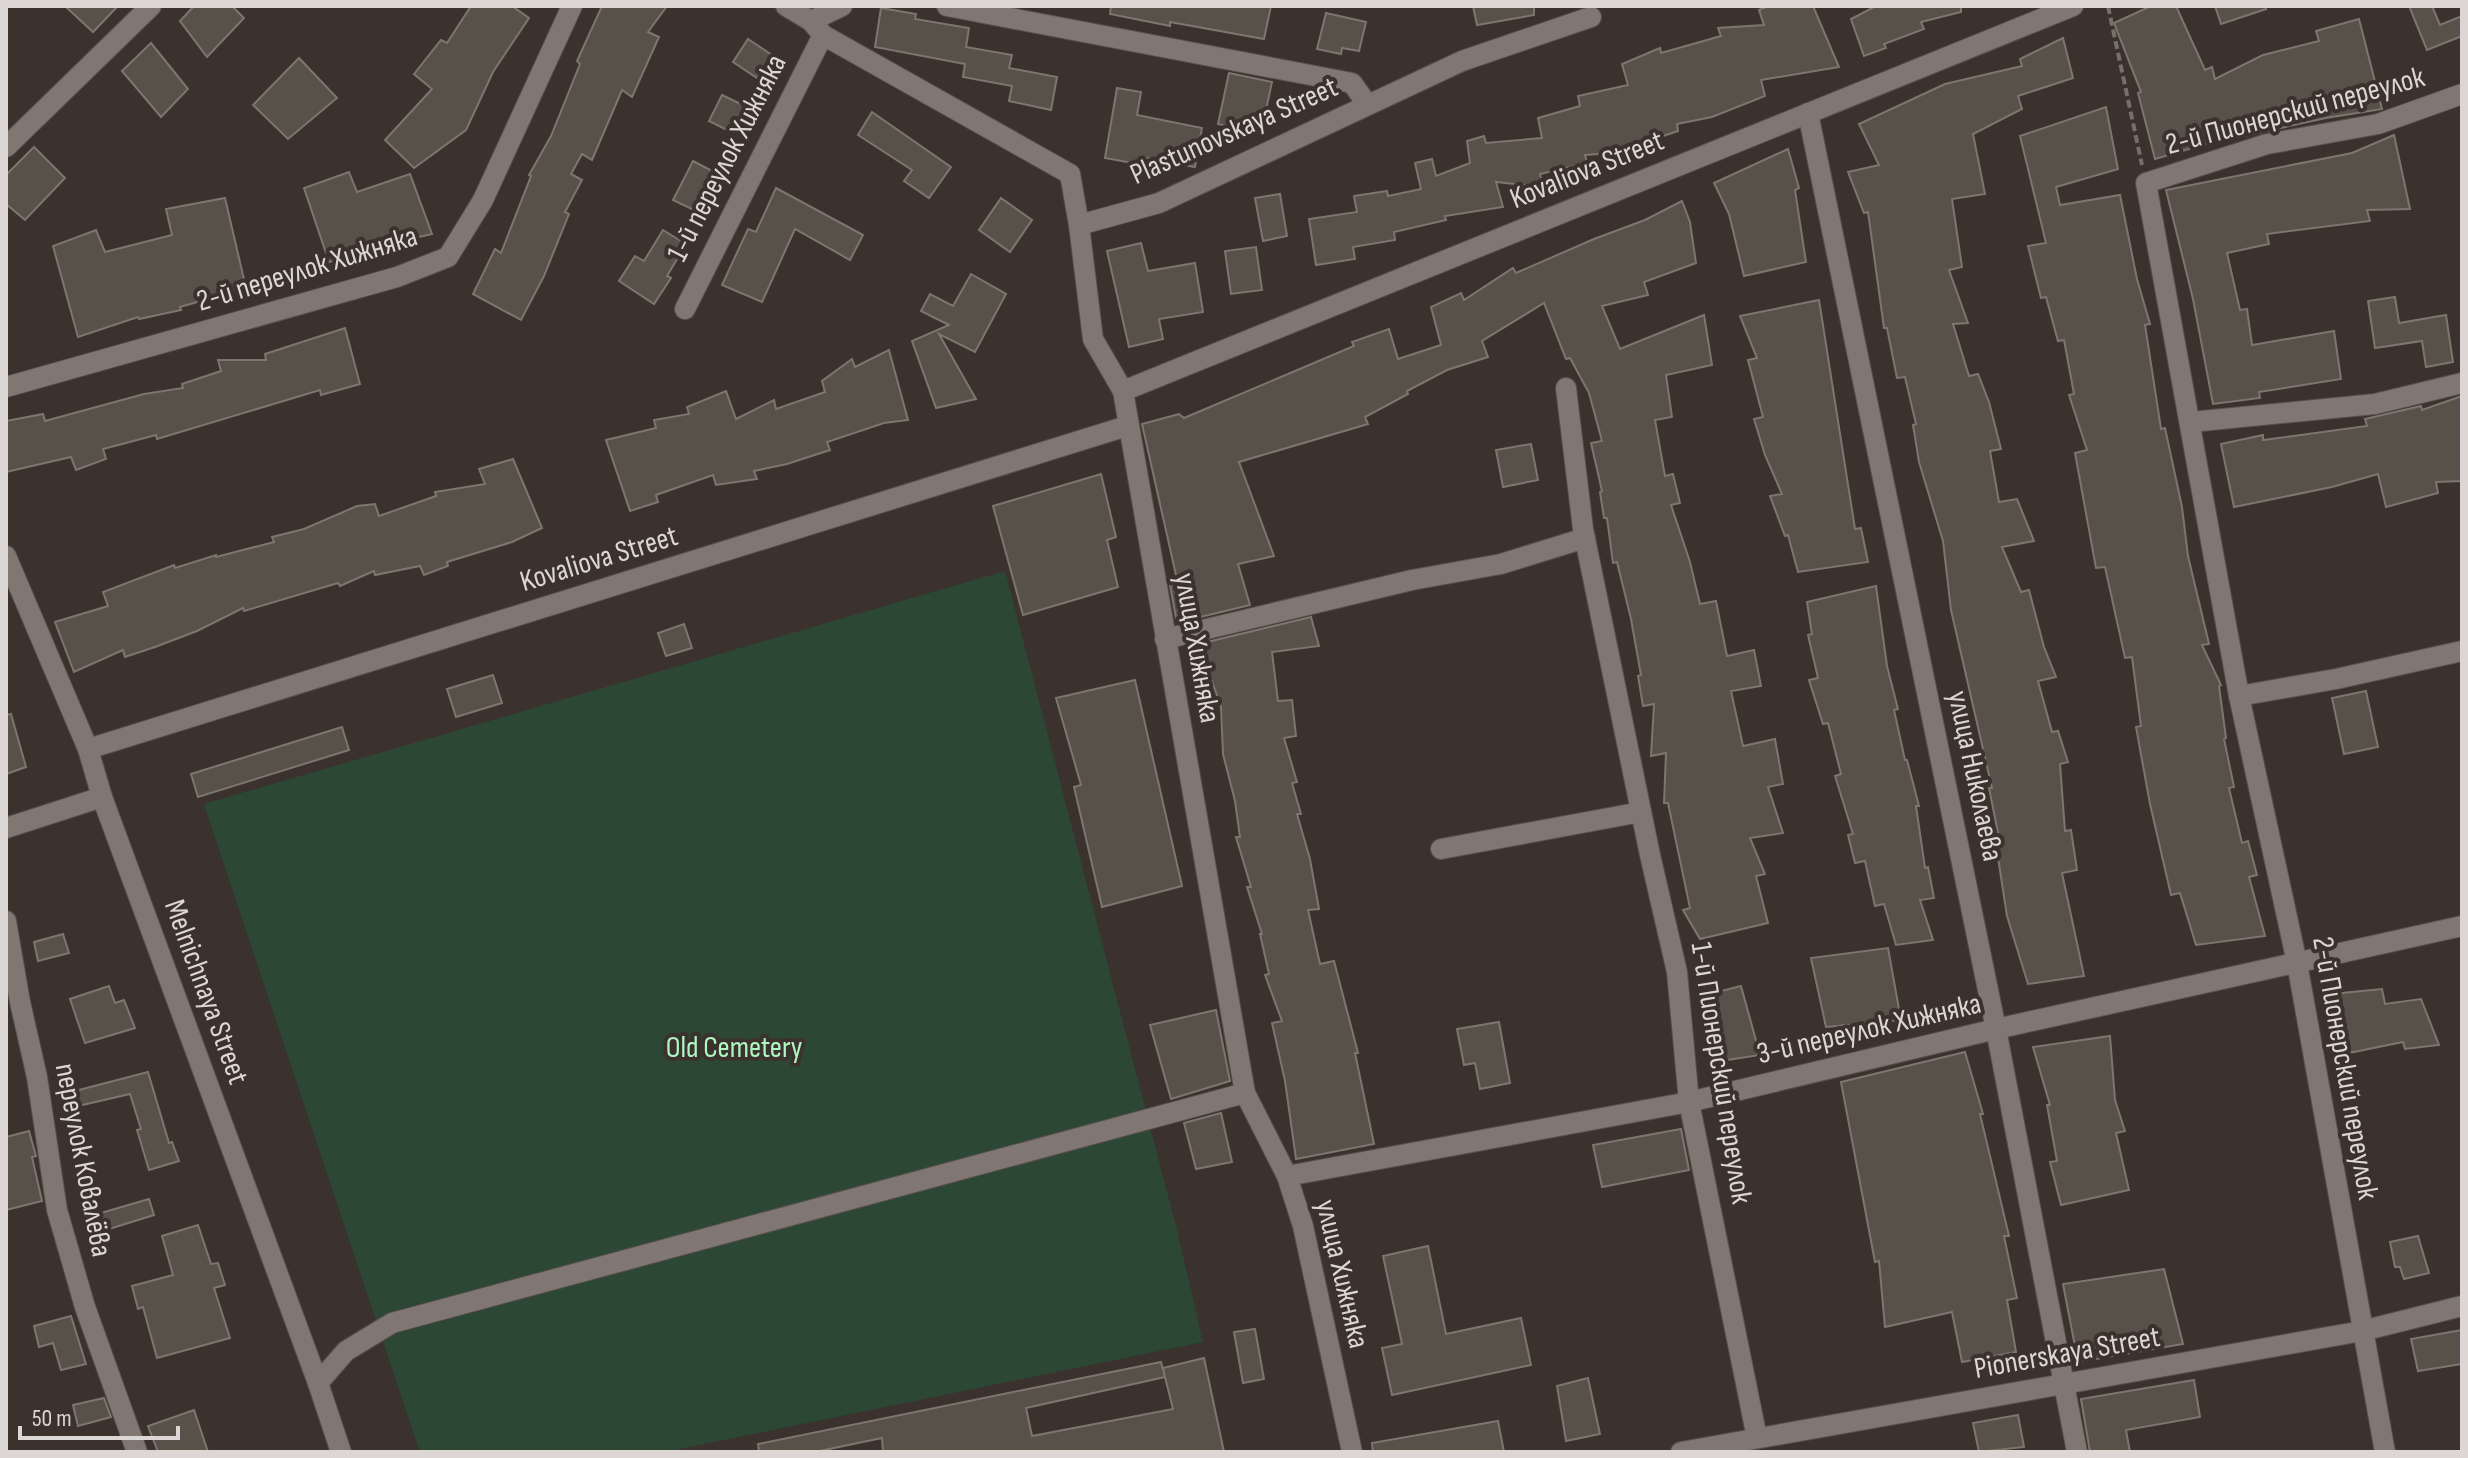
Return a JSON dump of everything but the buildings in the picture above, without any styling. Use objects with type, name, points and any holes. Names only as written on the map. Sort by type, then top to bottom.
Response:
[{"type":"street","points":[[6,147],[151,6]]},
{"type":"street","name":"2-й переулок Хижняка","points":[[6,387],[397,277],[448,257],[483,200],[572,6]]},
{"type":"street","name":"улица Хижняка","points":[[786,6],[817,28],[1070,174],[1093,339],[1123,391],[1245,1093],[1287,1176],[1303,1226],[1352,1452]]},
{"type":"street","points":[[817,28],[842,6]]},
{"type":"street","name":"Plastunovskaya Street","points":[[947,6],[1352,83],[1367,104]]},
{"type":"street","name":"Kovaliova Street","points":[[1123,391],[2073,6]]},
{"type":"street","name":"Plastunovskaya Street","points":[[1079,225],[1159,203],[1462,61],[1591,17]]},
{"type":"street","name":"1-й переулок Хижняка","points":[[685,309],[817,28]]},
{"type":"street","name":"2-й Пионерский переулок","points":[[2385,1452],[2297,963],[2239,696],[2146,183],[2267,144],[2378,124],[2462,94]]},
{"type":"street","name":"улица Николаева","points":[[1808,113],[1996,1029],[2077,1452]]},
{"type":"street","points":[[2191,422],[2375,404],[2462,383]]},
{"type":"street","name":"1-й Пионерский переулок","points":[[1566,388],[1585,538],[1677,972],[1689,1102],[1757,1438]]},
{"type":"street","name":"Kovaliova Street","points":[[88,749],[1127,426]]},
{"type":"street","points":[[1165,639],[1412,580],[1501,564],[1585,538]]},
{"type":"street","name":"Melnichnaya Street","points":[[6,556],[88,749],[102,797],[341,1452]]},
{"type":"street","points":[[2239,696],[2336,679],[2462,651]]},
{"type":"street","points":[[6,828],[102,797]]},
{"type":"street","points":[[1441,849],[1641,812]]},
{"type":"street","name":"переулок Ковалёва","points":[[6,921],[37,1077],[57,1210],[85,1307],[137,1452]]},
{"type":"street","name":"3-й переулок Хижняка","points":[[1287,1176],[1689,1102],[1996,1029],[2462,926]]},
{"type":"street","points":[[318,1383],[346,1351],[392,1323],[1245,1093]]},
{"type":"street","name":"Pionerskaya Street","points":[[1681,1452],[2362,1331],[2462,1306]]},
{"type":"path","points":[[2108,6],[2146,183]]},
{"type":"green space","name":"Old Cemetery","points":[[1005,571],[1178,1234],[1203,1342],[665,1452],[420,1452],[204,804]]}]
